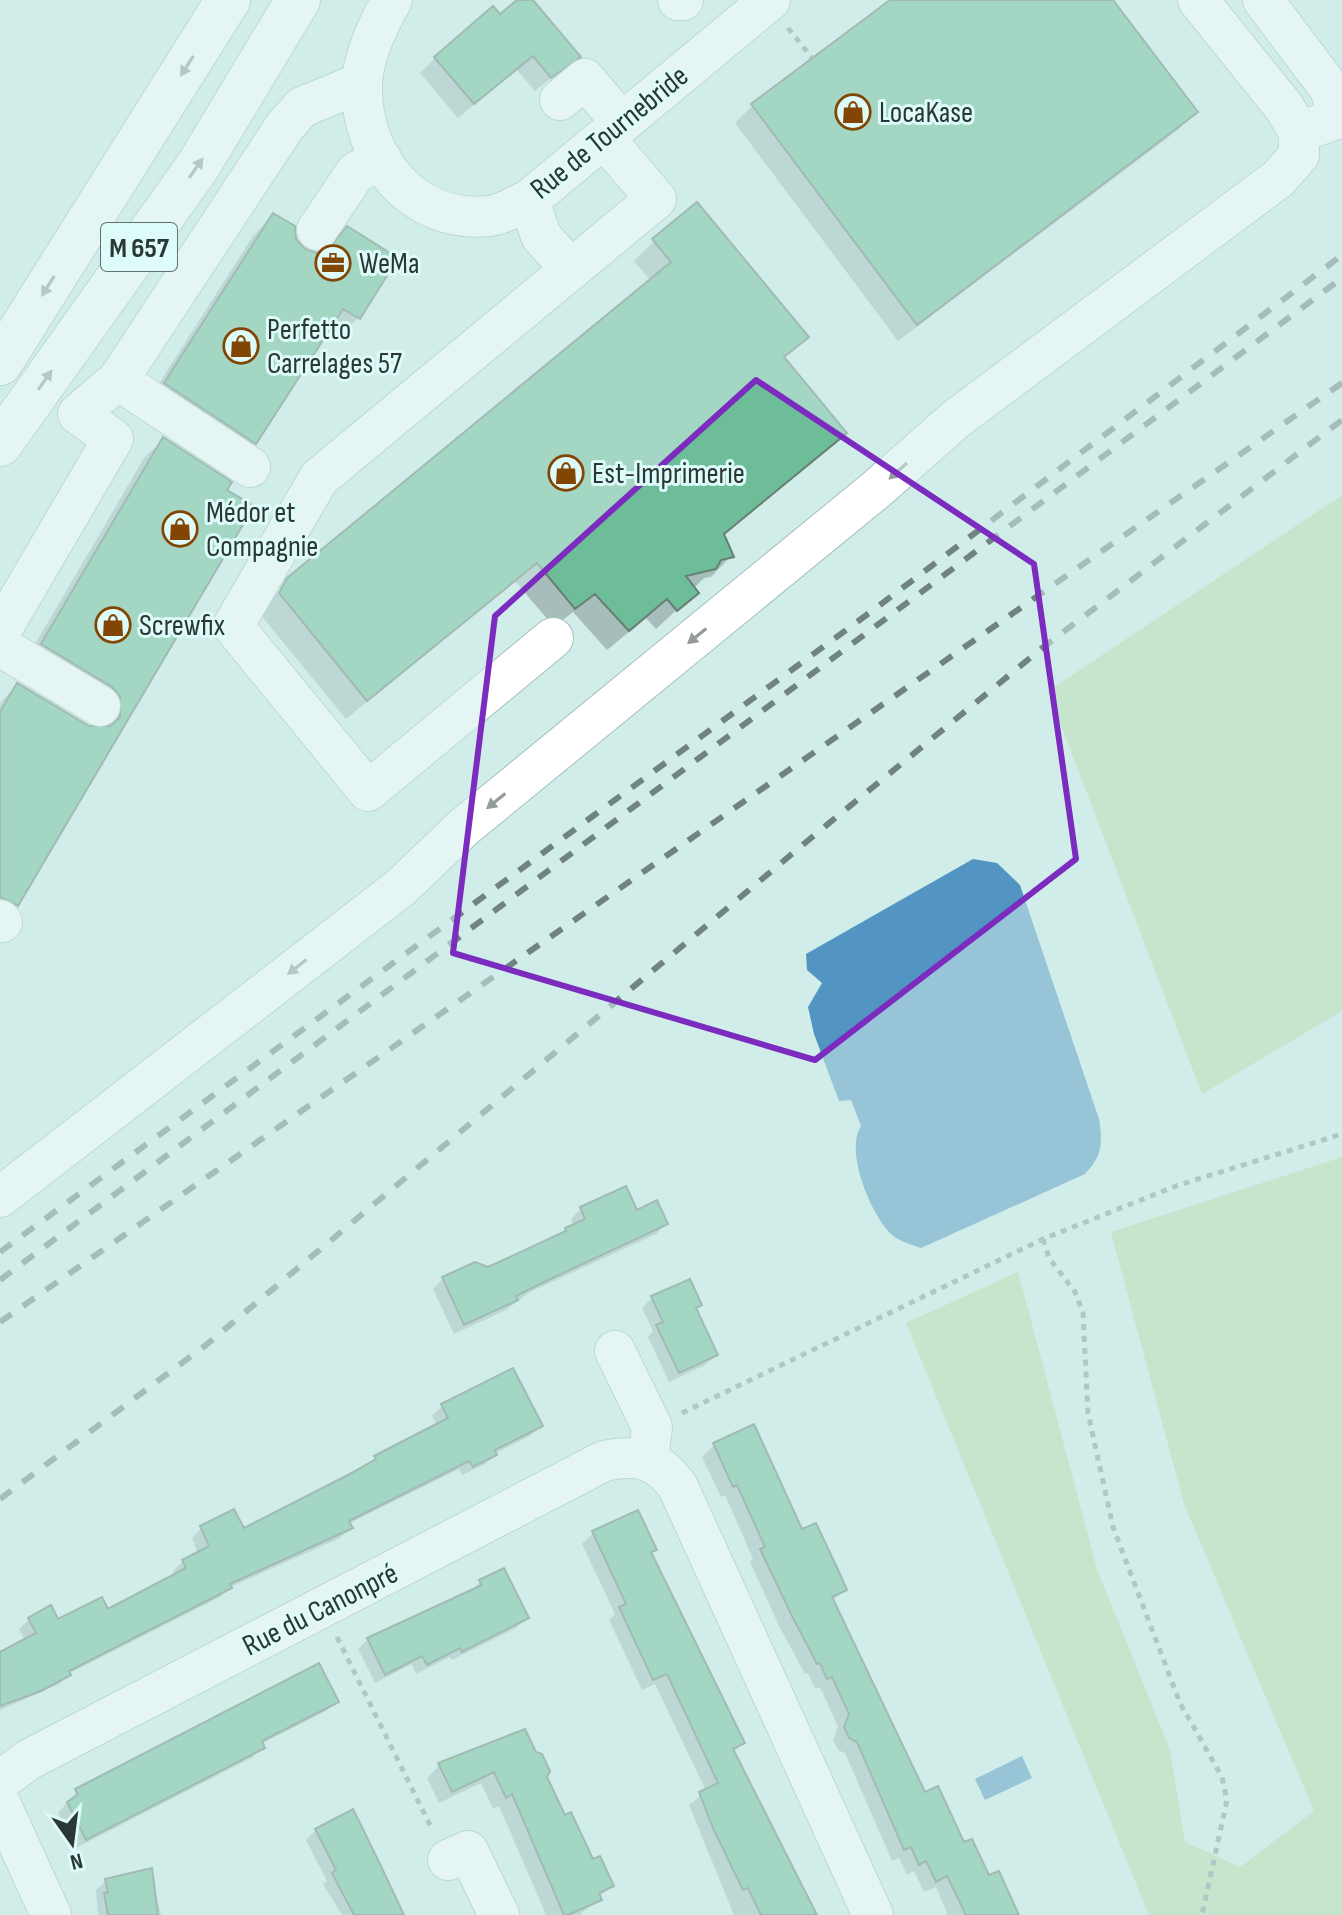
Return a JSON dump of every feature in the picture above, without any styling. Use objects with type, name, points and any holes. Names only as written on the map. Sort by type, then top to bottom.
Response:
[{"type":"main road","name":"M 657","points":[[0,363],[228,0]]},
{"type":"main road","name":"M 657","points":[[0,444],[198,166],[272,48],[298,0]]},
{"type":"main road","points":[[272,48],[306,0]]},
{"type":"street","name":"Rue de Tournebride","points":[[392,0],[379,22],[361,83],[366,126],[382,160],[419,204],[448,215],[491,216],[529,200],[770,0]]},
{"type":"street","points":[[0,1197],[400,888],[464,827],[866,498],[956,419],[1279,178],[1299,155],[1299,132],[1284,107],[1238,55],[1198,0]]},
{"type":"street","points":[[1263,0],[1330,89],[1341,117],[1299,132]]},
{"type":"street","points":[[553,638],[368,791],[233,626],[319,478],[656,199],[585,79],[560,100]]},
{"type":"street","points":[[0,632],[113,439],[78,414],[118,380],[285,126],[302,107],[361,83]]},
{"type":"street","points":[[317,230],[356,172],[382,160]]},
{"type":"street","points":[[529,200],[541,236],[571,270]]},
{"type":"street","points":[[118,380],[250,467]]},
{"type":"street","points":[[0,646],[100,706]]},
{"type":"street","points":[[615,1351],[650,1443],[678,1487],[873,1915]]},
{"type":"street","name":"Rue du Canonpré","points":[[0,1781],[28,1760],[604,1461],[625,1457],[650,1443]]},
{"type":"street","points":[[0,1803],[51,1915]]},
{"type":"street","points":[[448,1860],[468,1851],[499,1915]]},
{"type":"path","points":[[650,1443],[1043,1239],[1176,1186],[1342,1134]]},
{"type":"path","points":[[1043,1239],[1049,1258],[1075,1292],[1083,1313],[1088,1413],[1113,1527],[1180,1703],[1222,1777],[1227,1800],[1202,1915]]},
{"type":"path","points":[[322,1608],[448,1860]]},
{"type":"highlighted area","points":[[756,380],[1034,564],[1076,859],[815,1060],[453,953],[495,616]]},
{"type":"green space","points":[[1342,495],[1342,1011],[1202,1094],[1048,691]]},
{"type":"green space","points":[[1342,1157],[1342,1915],[1149,1915],[906,1323],[1018,1272],[1097,1569],[1170,1750],[1185,1842],[1240,1867],[1314,1811],[1184,1504],[1111,1232]]},
{"type":"water","points":[[973,859],[997,863],[1020,885],[1099,1119],[1101,1143],[1095,1161],[1085,1174],[921,1248],[891,1234],[874,1209],[861,1180],[856,1150],[861,1126],[851,1100],[839,1101],[814,1034],[808,1007],[822,983],[807,970],[806,954]]},
{"type":"water","points":[[1022,1756],[1032,1778],[985,1800],[975,1779]]},
{"type":"building","points":[[517,0],[533,0],[581,57],[551,78],[533,56],[474,104],[434,57],[493,6],[500,14]]},
{"type":"building","points":[[890,0],[1113,0],[1198,112],[917,325],[751,104]]},
{"type":"building","points":[[697,202],[809,337],[784,357],[847,433],[724,534],[734,557],[721,560],[716,569],[686,576],[699,593],[677,611],[667,599],[629,631],[595,594],[575,609],[537,563],[367,701],[279,593],[287,578],[671,262],[652,239]]},
{"type":"building","points":[[273,213],[295,226],[296,239],[305,249],[316,253],[328,250],[347,226],[398,258],[360,319],[343,309],[256,444],[164,383]]},
{"type":"building","points":[[163,437],[232,482],[227,490],[254,506],[18,906],[0,897],[0,712],[17,683],[89,726],[110,726],[120,717],[120,696],[112,687],[41,644]]},
{"type":"building","points":[[626,1186],[637,1210],[657,1200],[668,1224],[542,1283],[516,1296],[518,1300],[464,1325],[442,1277],[475,1262],[488,1267],[566,1231],[565,1228],[585,1219],[580,1207]]},
{"type":"building","points":[[690,1279],[702,1305],[696,1308],[718,1355],[679,1373],[656,1325],[663,1322],[651,1296]]},
{"type":"building","points":[[513,1368],[543,1426],[495,1450],[497,1455],[473,1467],[469,1461],[349,1521],[353,1528],[230,1584],[232,1588],[69,1671],[71,1675],[41,1691],[0,1706],[0,1652],[36,1633],[28,1618],[51,1605],[58,1619],[102,1597],[108,1609],[186,1568],[182,1560],[209,1546],[200,1526],[234,1509],[244,1528],[348,1475],[376,1459],[374,1456],[448,1418],[441,1404]]},
{"type":"building","points":[[754,1424],[802,1529],[816,1523],[840,1574],[847,1590],[832,1597],[925,1792],[938,1786],[964,1842],[972,1839],[989,1875],[999,1871],[1019,1915],[966,1915],[947,1876],[936,1882],[926,1861],[919,1865],[911,1847],[904,1850],[857,1742],[849,1738],[844,1727],[849,1714],[832,1677],[827,1679],[820,1663],[817,1664],[792,1616],[760,1549],[765,1547],[737,1485],[733,1487],[713,1443]]},
{"type":"building","points":[[638,1510],[657,1550],[651,1552],[745,1743],[733,1749],[817,1915],[761,1915],[748,1888],[743,1890],[713,1828],[699,1792],[718,1783],[667,1674],[653,1680],[619,1607],[626,1604],[592,1531]]},
{"type":"building","points":[[504,1568],[529,1618],[462,1652],[460,1648],[427,1665],[422,1656],[385,1675],[367,1638],[482,1585],[479,1580]]},
{"type":"building","points":[[319,1663],[339,1702],[262,1741],[265,1748],[86,1840],[67,1802],[78,1795],[75,1789]]},
{"type":"building","points":[[525,1729],[550,1771],[547,1777],[565,1815],[571,1812],[593,1859],[600,1856],[614,1886],[599,1893],[602,1900],[568,1915],[564,1915],[512,1794],[506,1798],[494,1772],[452,1792],[438,1763]]},
{"type":"building","points":[[353,1809],[404,1915],[354,1915],[332,1873],[336,1870],[315,1829]]},
{"type":"building","points":[[152,1868],[158,1915],[108,1915],[105,1879]]},
{"type":"railway","points":[[0,1252],[876,608],[1342,255]]},
{"type":"railway","points":[[0,1280],[1342,278]]},
{"type":"railway","points":[[0,1322],[1342,383]]},
{"type":"railway","points":[[0,1499],[206,1345],[1041,649],[1342,420]]},
{"type":"place","name":"LocaKase","points":[[853,112]]},
{"type":"place","name":"WeMa","points":[[333,263]]},
{"type":"place","name":"Perfetto Carrelages 57","points":[[241,346]]},
{"type":"place","name":"Est-Imprimerie","points":[[566,473]]},
{"type":"place","name":"Médor et Compagnie","points":[[180,529]]},
{"type":"place","name":"Screwfix","points":[[113,625]]}]
